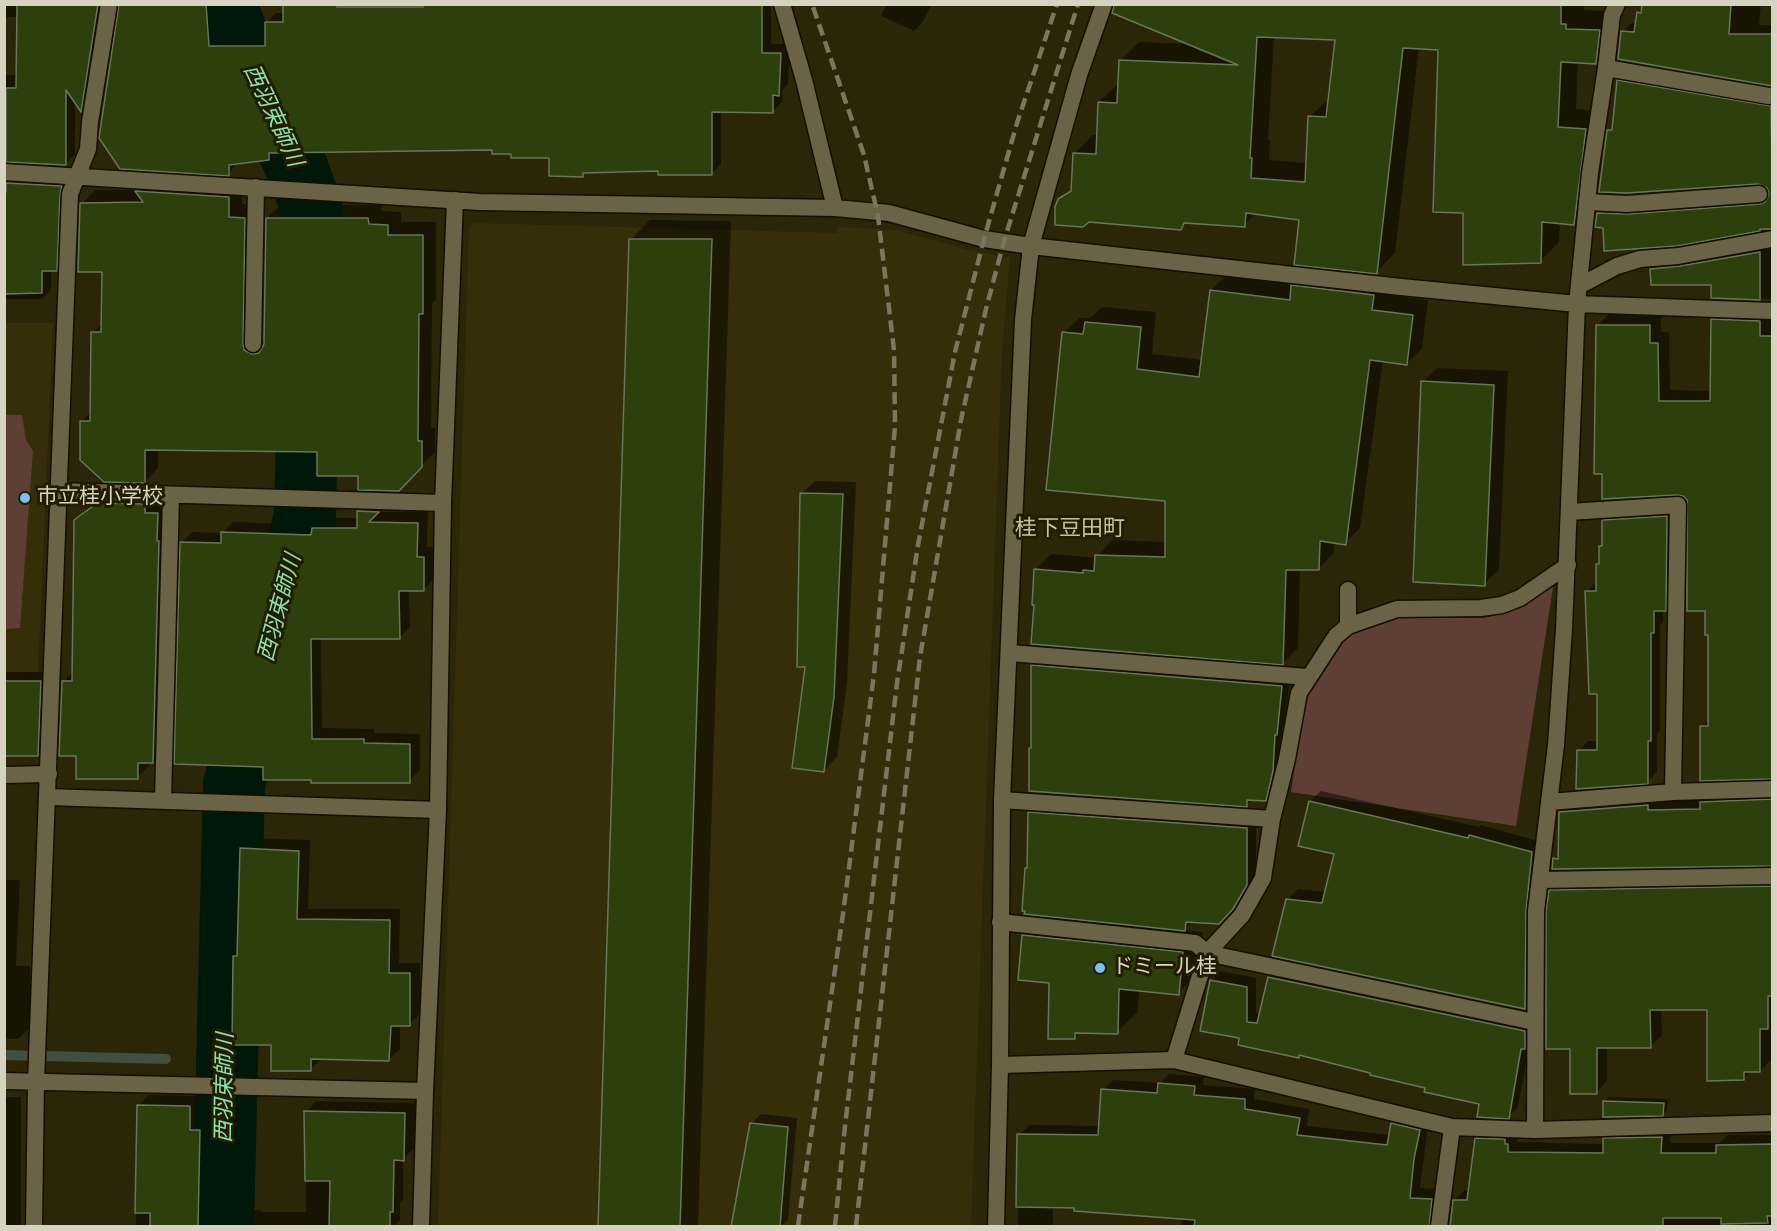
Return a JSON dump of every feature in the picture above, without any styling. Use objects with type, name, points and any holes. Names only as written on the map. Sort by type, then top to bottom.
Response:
[{"type":"street","points":[[34,1227],[36,1082],[70,194],[88,149],[90,122],[109,4]]},
{"type":"street","points":[[782,4],[804,80],[835,208]]},
{"type":"street","points":[[996,1227],[1002,800],[1023,320],[1031,246],[1079,75],[1104,4]]},
{"type":"street","points":[[1535,1130],[1536,911],[1556,745],[1568,565],[1577,304],[1587,202],[1612,15],[1617,4]]},
{"type":"street","points":[[1606,68],[1770,96]]},
{"type":"street","points":[[4,172],[455,200],[835,208],[889,213],[984,238],[1031,246],[1390,286],[1577,304],[1773,311]]},
{"type":"street","points":[[253,344],[256,187]]},
{"type":"street","points":[[1587,202],[1627,204],[1759,194]]},
{"type":"street","points":[[421,1227],[438,810],[444,503],[455,200]]},
{"type":"street","points":[[1579,286],[1617,266],[1640,259],[1678,256],[1773,239]]},
{"type":"street","points":[[59,491],[444,503]]},
{"type":"street","points":[[163,800],[171,496]]},
{"type":"street","points":[[1569,512],[1678,505],[1673,792]]},
{"type":"street","points":[[1174,1060],[1207,953],[1242,915],[1263,878],[1272,819],[1287,759],[1299,693],[1307,677],[1336,636],[1348,626],[1397,609],[1481,608],[1502,605],[1520,598],[1568,565]]},
{"type":"street","points":[[1348,590],[1348,626]]},
{"type":"street","points":[[1010,652],[1307,677]]},
{"type":"street","points":[[4,775],[49,774]]},
{"type":"street","points":[[1549,802],[1673,792],[1773,789]]},
{"type":"street","points":[[48,797],[438,810]]},
{"type":"street","points":[[1002,800],[1272,819]]},
{"type":"street","points":[[1540,880],[1773,876]]},
{"type":"street","points":[[1000,922],[1195,943],[1207,953],[1534,1022]]},
{"type":"street","points":[[1000,1065],[1174,1060],[1452,1127],[1535,1130],[1773,1123]]},
{"type":"street","points":[[4,1081],[425,1091]]},
{"type":"street","points":[[1439,1227],[1452,1127]]},
{"type":"shaded area","points":[[473,223],[837,233],[838,227],[896,230],[969,250],[1010,258],[1002,350],[971,1226],[438,1226],[469,227]]},
{"type":"shaded area","name":"市立桂小学校","points":[[4,323],[53,323],[38,672],[5,673]]},
{"type":"shaded area","points":[[5,415],[22,415],[26,440],[33,451],[20,628],[5,629]]},
{"type":"shaded area","points":[[1549,582],[1553,587],[1516,826],[1291,792],[1306,693],[1337,645],[1358,629],[1395,618],[1485,618],[1521,608]]},
{"type":"building","points":[[17,4],[98,4],[81,112],[66,90],[66,165],[6,162],[6,88],[16,88]]},
{"type":"building","points":[[119,4],[206,4],[209,46],[265,46],[265,22],[283,22],[283,4],[337,4],[337,7],[423,7],[423,4],[762,4],[762,53],[781,53],[779,96],[773,95],[773,113],[712,112],[712,175],[658,175],[658,171],[583,173],[583,177],[549,176],[549,158],[511,158],[511,154],[492,154],[492,150],[269,153],[269,160],[229,165],[229,176],[120,169],[99,138]]},
{"type":"building","points":[[1114,4],[1561,4],[1561,24],[1566,24],[1566,29],[1600,30],[1596,64],[1561,62],[1558,127],[1586,129],[1574,225],[1542,222],[1541,263],[1463,265],[1463,213],[1433,212],[1438,50],[1403,48],[1377,274],[1294,265],[1299,220],[1246,213],[1245,227],[1184,223],[1181,230],[1089,222],[1083,227],[1055,225],[1055,207],[1058,199],[1071,191],[1073,153],[1096,154],[1098,102],[1117,103],[1119,60],[1238,65],[1112,13]],"holes":[[[1257,37],[1335,40],[1326,117],[1308,116],[1305,182],[1251,178],[1252,158],[1250,158]]]},
{"type":"building","points":[[1642,4],[1731,4],[1729,34],[1773,34],[1772,86],[1618,59],[1621,31],[1634,32],[1637,12],[1641,13]]},
{"type":"building","points":[[1617,80],[1771,106],[1773,229],[1760,229],[1760,231],[1677,246],[1604,251],[1603,228],[1595,227],[1597,213],[1628,214],[1760,204],[1765,202],[1769,194],[1767,188],[1758,184],[1627,193],[1599,192],[1607,130],[1612,130]]},
{"type":"building","points":[[6,183],[62,186],[57,271],[42,271],[42,293],[4,294],[4,192],[6,192]]},
{"type":"building","points":[[135,191],[229,197],[229,217],[245,218],[243,344],[244,350],[252,354],[259,353],[264,344],[266,218],[368,218],[369,224],[388,225],[388,235],[423,235],[423,314],[419,314],[418,441],[422,441],[422,467],[399,491],[358,490],[358,476],[317,476],[317,452],[145,450],[145,483],[104,482],[80,460],[80,421],[90,421],[91,332],[101,332],[102,272],[78,272],[80,203],[143,202]]},
{"type":"building","points":[[629,239],[712,239],[680,1227],[598,1227]]},
{"type":"building","points":[[1760,252],[1760,300],[1711,298],[1711,285],[1651,285],[1650,269]]},
{"type":"building","points":[[1291,285],[1374,295],[1372,310],[1413,315],[1407,365],[1370,360],[1346,545],[1320,541],[1319,570],[1286,570],[1283,665],[1031,644],[1034,569],[1083,573],[1083,570],[1094,571],[1095,555],[1165,557],[1165,501],[1046,490],[1062,332],[1083,334],[1085,322],[1141,327],[1137,369],[1199,377],[1210,290],[1290,300]]},
{"type":"building","points":[[1711,319],[1760,321],[1760,336],[1773,336],[1773,779],[1700,781],[1700,726],[1708,726],[1708,635],[1705,635],[1705,611],[1687,611],[1687,500],[1677,495],[1602,499],[1602,474],[1594,474],[1596,325],[1650,325],[1650,343],[1658,343],[1659,401],[1710,401]]},
{"type":"building","points":[[1421,381],[1494,385],[1485,586],[1413,582]]},
{"type":"building","points":[[800,493],[843,494],[834,697],[824,772],[792,768],[805,667],[797,667]]},
{"type":"building","points":[[97,503],[145,504],[145,513],[158,513],[153,763],[138,763],[138,779],[76,779],[76,756],[59,756],[62,681],[72,681],[74,520]]},
{"type":"building","points":[[357,511],[379,512],[369,522],[418,523],[417,557],[424,557],[424,591],[399,591],[400,639],[311,639],[312,739],[364,739],[364,743],[410,744],[410,783],[311,783],[311,780],[263,780],[263,767],[174,764],[180,542],[221,543],[221,532],[311,535],[312,528],[357,528]]},
{"type":"building","points":[[1667,516],[1666,611],[1654,611],[1654,633],[1651,633],[1651,741],[1648,741],[1648,784],[1576,789],[1577,750],[1597,750],[1597,694],[1589,694],[1585,591],[1596,591],[1596,564],[1599,564],[1599,546],[1602,546],[1602,520]]},
{"type":"building","points":[[1031,665],[1282,686],[1277,735],[1275,735],[1273,771],[1266,801],[1247,800],[1247,807],[1029,791]]},
{"type":"building","points":[[4,681],[41,681],[38,756],[4,756]]},
{"type":"building","points":[[1773,799],[1773,866],[1552,869],[1553,858],[1558,859],[1559,812],[1648,805],[1648,810],[1700,809],[1700,802]]},
{"type":"building","points":[[1309,801],[1468,838],[1469,835],[1532,852],[1526,911],[1525,1009],[1272,956],[1286,899],[1322,903],[1334,854],[1298,846]]},
{"type":"building","points":[[1028,812],[1247,828],[1247,885],[1233,909],[1219,924],[1186,922],[1185,931],[1024,914],[1025,911],[1022,911],[1025,868],[1027,868]]},
{"type":"building","points":[[240,848],[299,851],[297,919],[390,920],[389,973],[410,973],[410,1026],[391,1026],[389,1061],[311,1059],[311,1071],[271,1071],[271,1045],[232,1045],[233,956],[237,956]]},
{"type":"building","points":[[1773,886],[1773,996],[1768,996],[1768,1029],[1760,1029],[1760,1072],[1744,1072],[1744,1080],[1707,1081],[1707,1010],[1650,1010],[1651,1048],[1597,1048],[1597,1094],[1570,1094],[1570,1049],[1546,1049],[1546,912],[1549,890]]},
{"type":"building","points":[[1022,935],[1183,952],[1179,995],[1119,989],[1118,1034],[1075,1033],[1075,1039],[1048,1039],[1049,983],[1018,980]]},
{"type":"building","points":[[1268,977],[1525,1031],[1525,1049],[1521,1049],[1509,1119],[1477,1117],[1479,1104],[1424,1092],[1425,1088],[1299,1055],[1299,1058],[1238,1045],[1239,1038],[1200,1031],[1210,980],[1247,987],[1247,1022],[1257,1023]]},
{"type":"building","points":[[1158,1083],[1195,1086],[1194,1095],[1245,1099],[1245,1109],[1300,1118],[1297,1135],[1387,1145],[1391,1123],[1420,1130],[1410,1198],[1432,1199],[1429,1227],[1194,1227],[1195,1220],[1074,1211],[1074,1208],[1016,1207],[1017,1134],[1098,1135],[1101,1089],[1157,1093]]},
{"type":"building","points":[[1603,1101],[1664,1103],[1663,1116],[1603,1117]]},
{"type":"building","points":[[137,1105],[190,1106],[190,1130],[200,1130],[198,1227],[150,1227],[150,1213],[135,1213]]},
{"type":"building","points":[[304,1111],[405,1113],[404,1161],[394,1160],[393,1212],[390,1212],[390,1227],[329,1227],[330,1181],[305,1181]]},
{"type":"building","points":[[750,1123],[788,1127],[780,1227],[731,1227]]},
{"type":"building","points":[[1662,1137],[1661,1153],[1716,1153],[1716,1145],[1773,1144],[1773,1216],[1767,1216],[1768,1223],[1721,1224],[1721,1218],[1663,1218],[1663,1227],[1450,1227],[1453,1200],[1467,1200],[1475,1138],[1505,1139],[1508,1152],[1603,1153],[1603,1138]]},
{"type":"waterway","name":"西羽束師川","points":[[223,1226],[234,785],[305,517],[312,210],[297,167],[259,95],[226,4]]},
{"type":"waterway","points":[[4,1055],[166,1059]]},
{"type":"railway","points":[[798,1226],[843,914],[874,674],[895,426],[894,350],[878,216],[864,155],[812,4]]},
{"type":"railway","points":[[835,1226],[897,683],[918,545],[955,352],[984,239],[1017,123],[1057,4]]},
{"type":"railway","points":[[856,1226],[920,657],[961,420],[1004,241],[1078,4]]},
{"type":"place","name":"市立桂小学校","points":[[25,498]]},
{"type":"place","name":"ドミール桂","points":[[1100,968]]},
{"type":"district","name":"桂下豆田町","points":[[1070,530]]}]
